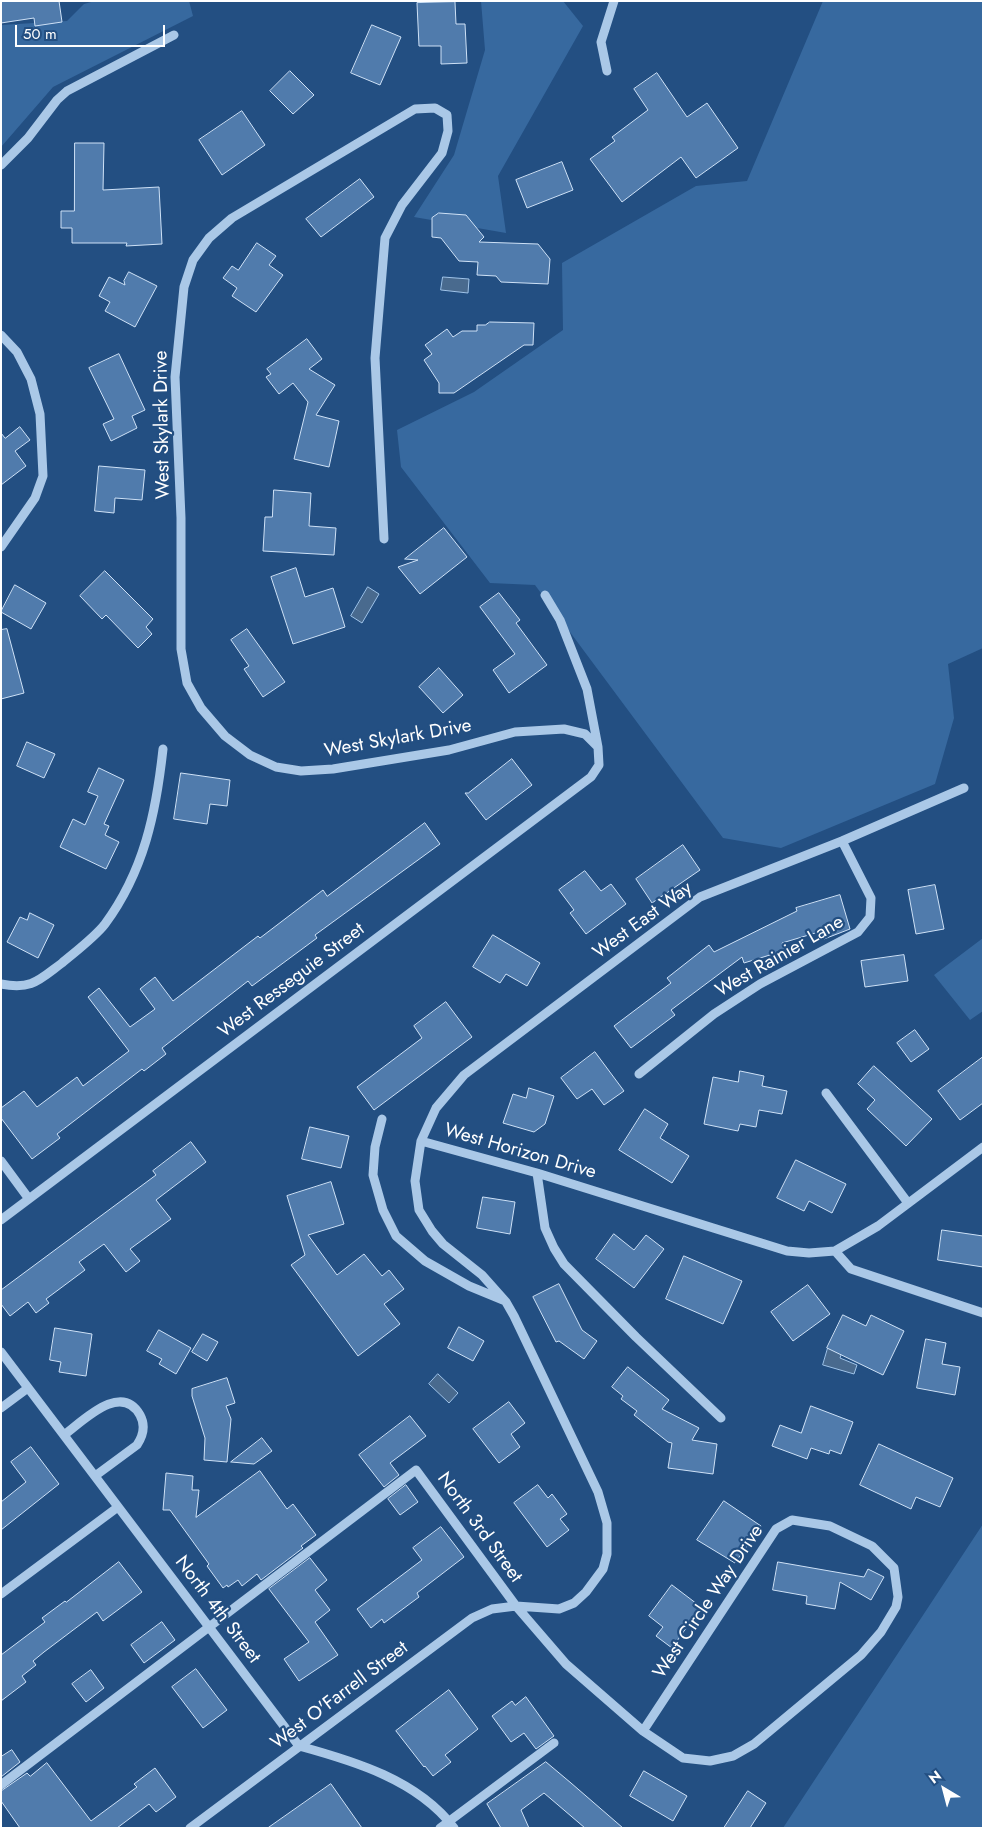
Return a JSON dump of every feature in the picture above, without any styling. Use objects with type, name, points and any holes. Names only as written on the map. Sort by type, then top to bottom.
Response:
[{"type":"street","points":[[607,71],[601,42],[614,1]]},
{"type":"street","points":[[1,165],[28,138],[57,100],[67,91],[174,35]]},
{"type":"street","name":"West Skylark Drive","points":[[384,539],[375,358],[385,238],[402,205],[442,153],[448,131],[446,116],[435,108],[415,109],[232,218],[209,238],[193,260],[184,288],[175,377],[181,518],[181,649],[187,683],[201,708],[225,736],[250,755],[276,767],[301,771],[333,769],[449,750],[515,732],[564,729],[585,734],[598,747]]},
{"type":"street","points":[[1,335],[17,352],[31,379],[40,414],[43,476],[35,498],[1,547]]},
{"type":"street","points":[[545,596],[560,620],[587,689],[598,747]]},
{"type":"street","name":"West Resseguie Street","points":[[1,1220],[591,777],[600,764],[598,747]]},
{"type":"street","points":[[1,984],[28,986],[41,979],[70,957],[104,925],[130,882],[149,836],[159,789],[164,749]]},
{"type":"street","name":"West East Way","points":[[421,1140],[436,1108],[464,1074],[700,897],[842,841],[964,788]]},
{"type":"street","name":"West Rainier Lane","points":[[639,1074],[714,1014],[760,984],[858,932],[870,917],[871,898],[842,841]]},
{"type":"street","points":[[826,1093],[908,1203]]},
{"type":"street","points":[[382,1119],[375,1147],[373,1175],[382,1210],[396,1236],[425,1261],[469,1286],[506,1302]]},
{"type":"street","name":"West Horizon Drive","points":[[516,1606],[559,1609],[574,1603],[586,1592],[603,1568],[607,1554],[607,1523],[598,1492],[506,1302],[482,1275],[443,1244],[419,1210],[415,1181],[421,1140],[537,1173],[787,1251],[809,1253],[835,1251],[878,1226],[983,1147]]},
{"type":"street","points":[[1,1161],[29,1199]]},
{"type":"street","points":[[537,1173],[545,1228],[564,1264],[636,1337],[721,1418]]},
{"type":"street","points":[[835,1251],[851,1269],[983,1313]]},
{"type":"street","name":"North 4th Street","points":[[1,1352],[299,1746]]},
{"type":"street","points":[[1,1408],[28,1388]]},
{"type":"street","points":[[64,1435],[106,1404],[121,1402],[136,1410],[140,1415],[143,1427],[141,1439],[137,1445],[95,1476]]},
{"type":"street","name":"North 3rd Street","points":[[209,1627],[416,1470],[516,1606]]},
{"type":"street","points":[[1,1594],[118,1507]]},
{"type":"street","name":"West Circle Way Drive","points":[[516,1606],[566,1664],[642,1731],[683,1758],[710,1762],[733,1756],[754,1744],[861,1655],[881,1632],[896,1607],[898,1597],[894,1568],[872,1546],[830,1526],[792,1520],[776,1529],[642,1731]]},
{"type":"street","name":"West O'Farrell Street","points":[[190,1828],[472,1618],[492,1609],[516,1606]]},
{"type":"street","points":[[1,1785],[209,1627]]},
{"type":"street","points":[[440,1828],[451,1824],[554,1743]]},
{"type":"street","points":[[299,1746],[325,1753],[379,1773],[425,1799],[451,1824]]},
{"type":"shaded area","points":[[95,1],[189,1],[193,16],[53,87],[1,147],[1,25],[67,21],[84,4]]},
{"type":"shaded area","points":[[481,1],[563,1],[583,26],[498,176],[506,233],[414,217],[454,155],[485,50]]},
{"type":"shaded area","points":[[823,1],[983,1],[983,648],[948,664],[954,718],[935,784],[781,848],[723,838],[535,585],[490,583],[401,467],[397,430],[474,392],[563,330],[562,263],[696,186],[747,181]]},
{"type":"shaded area","points":[[443,277],[469,279],[468,293],[441,290]]},
{"type":"shaded area","points":[[368,587],[379,594],[362,623],[351,616]]},
{"type":"shaded area","points":[[983,938],[983,1011],[970,1020],[934,975]]},
{"type":"shaded area","points":[[828,1348],[842,1352],[840,1358],[857,1365],[854,1374],[823,1365]]},
{"type":"shaded area","points":[[438,1374],[458,1393],[449,1403],[429,1384]]},
{"type":"shaded area","points":[[983,1524],[983,1828],[783,1828]]},
{"type":"building","points":[[1,1],[59,1],[62,22],[35,26],[34,18],[1,23]]},
{"type":"building","points":[[455,2],[456,24],[465,24],[467,63],[441,64],[441,46],[419,46],[417,3]]},
{"type":"building","points":[[372,25],[401,37],[380,85],[351,73]]},
{"type":"building","points":[[290,71],[314,95],[293,114],[270,91]]},
{"type":"building","points":[[657,73],[687,117],[707,103],[738,148],[696,178],[681,157],[622,202],[590,159],[615,141],[612,137],[648,110],[634,89]]},
{"type":"building","points":[[242,111],[265,145],[222,175],[199,140]]},
{"type":"building","points":[[75,143],[104,143],[103,190],[159,187],[162,244],[126,246],[127,243],[72,243],[72,228],[61,228],[61,211],[74,211]]},
{"type":"building","points":[[562,162],[573,190],[527,208],[516,180]]},
{"type":"building","points":[[360,179],[374,197],[321,237],[306,219]]},
{"type":"building","points":[[439,213],[466,215],[484,237],[479,242],[538,244],[550,259],[548,284],[501,282],[496,276],[477,275],[478,262],[459,261],[441,238],[432,237],[432,218]]},
{"type":"building","points":[[257,243],[276,256],[269,265],[283,275],[256,312],[232,296],[237,288],[223,278],[232,266],[238,270]]},
{"type":"building","points":[[129,272],[157,286],[135,327],[105,311],[110,302],[99,296],[109,277],[125,285],[124,281]]},
{"type":"building","points":[[490,322],[534,323],[533,345],[524,345],[454,393],[439,393],[439,383],[424,360],[432,354],[425,345],[447,329],[453,337],[462,331],[477,331],[477,325],[485,325]]},
{"type":"building","points":[[307,339],[322,359],[309,369],[335,385],[316,415],[339,421],[329,467],[294,459],[308,402],[293,383],[279,394],[266,377],[271,374],[267,369]]},
{"type":"building","points":[[119,354],[145,410],[132,416],[137,428],[111,441],[103,424],[114,419],[89,368]]},
{"type":"building","points":[[20,427],[30,440],[15,451],[26,466],[1,485],[1,433],[5,438]]},
{"type":"building","points":[[99,466],[145,470],[142,500],[115,498],[114,513],[95,511]]},
{"type":"building","points":[[274,490],[311,493],[309,526],[336,528],[334,555],[263,551],[265,517],[272,517]]},
{"type":"building","points":[[444,528],[467,557],[420,594],[398,567],[418,560],[405,559]]},
{"type":"building","points":[[296,568],[305,597],[333,588],[345,627],[293,644],[271,577]]},
{"type":"building","points":[[105,571],[153,619],[146,627],[152,634],[138,648],[106,615],[102,619],[80,596]]},
{"type":"building","points":[[15,585],[46,603],[31,629],[1,612]]},
{"type":"building","points":[[499,593],[520,620],[516,623],[547,665],[509,693],[493,670],[515,654],[480,607]]},
{"type":"building","points":[[7,629],[24,693],[1,699],[1,630]]},
{"type":"building","points":[[247,629],[285,682],[263,697],[244,669],[249,666],[231,640]]},
{"type":"building","points":[[439,668],[463,695],[443,713],[419,687]]},
{"type":"building","points":[[27,742],[55,754],[44,778],[17,766]]},
{"type":"building","points":[[512,759],[532,785],[486,820],[465,793],[468,793]]},
{"type":"building","points":[[99,768],[124,780],[104,824],[109,826],[105,835],[119,842],[106,869],[60,847],[73,819],[85,825],[98,796],[88,792]]},
{"type":"building","points":[[181,773],[230,780],[227,806],[210,804],[207,824],[174,819]]},
{"type":"building","points":[[425,823],[440,844],[315,935],[317,938],[252,986],[248,981],[162,1048],[166,1054],[144,1071],[142,1069],[57,1134],[60,1138],[32,1159],[1,1118],[1,1108],[24,1091],[37,1107],[77,1077],[83,1086],[129,1051],[88,997],[99,988],[130,1027],[155,1009],[140,989],[155,977],[173,1001],[258,936],[260,938],[323,890],[327,896]]},
{"type":"building","points":[[683,845],[700,870],[652,903],[636,879]]},
{"type":"building","points":[[585,871],[601,891],[611,884],[626,904],[586,934],[570,913],[574,910],[559,890]]},
{"type":"building","points":[[935,885],[944,929],[916,934],[908,890]]},
{"type":"building","points":[[840,895],[850,929],[824,939],[822,931],[782,943],[786,950],[744,963],[742,957],[671,1010],[675,1015],[631,1048],[614,1026],[671,983],[667,978],[709,945],[714,952],[797,911],[796,908]]},
{"type":"building","points":[[30,913],[54,925],[38,958],[7,942],[20,917],[27,920]]},
{"type":"building","points":[[493,935],[540,963],[527,986],[506,974],[500,983],[473,967]]},
{"type":"building","points":[[904,955],[908,981],[865,987],[861,961]]},
{"type":"building","points":[[446,1002],[472,1037],[374,1110],[357,1087],[422,1038],[414,1026]]},
{"type":"building","points":[[915,1030],[929,1049],[911,1062],[897,1043]]},
{"type":"building","points":[[595,1052],[624,1091],[604,1105],[592,1089],[577,1099],[561,1078]]},
{"type":"building","points":[[983,1057],[983,1103],[960,1120],[938,1091]]},
{"type":"building","points":[[874,1066],[932,1119],[906,1146],[867,1109],[875,1100],[858,1084]]},
{"type":"building","points":[[740,1071],[764,1076],[762,1086],[787,1091],[782,1114],[759,1110],[756,1127],[740,1124],[738,1131],[704,1124],[713,1077],[738,1082]]},
{"type":"building","points":[[529,1088],[554,1096],[545,1124],[534,1132],[503,1123],[513,1094],[526,1098]]},
{"type":"building","points":[[645,1109],[668,1124],[660,1138],[689,1156],[672,1183],[619,1150]]},
{"type":"building","points":[[310,1127],[349,1136],[341,1168],[302,1159]]},
{"type":"building","points":[[191,1142],[206,1162],[156,1200],[171,1219],[130,1249],[140,1261],[126,1272],[104,1244],[79,1262],[85,1270],[46,1299],[49,1303],[36,1313],[28,1302],[10,1316],[1,1304],[1,1290],[156,1175],[153,1171]]},
{"type":"building","points":[[796,1160],[846,1184],[832,1213],[809,1201],[804,1211],[777,1198]]},
{"type":"building","points":[[331,1182],[344,1224],[308,1235],[337,1275],[364,1254],[382,1276],[389,1270],[404,1289],[384,1304],[400,1324],[358,1356],[291,1265],[305,1255],[287,1196]]},
{"type":"building","points":[[483,1197],[515,1202],[510,1234],[477,1228]]},
{"type":"building","points":[[942,1230],[983,1236],[983,1267],[938,1260]]},
{"type":"building","points":[[614,1234],[634,1250],[646,1235],[664,1249],[634,1288],[596,1259]]},
{"type":"building","points":[[684,1256],[742,1281],[723,1324],[666,1299]]},
{"type":"building","points":[[559,1284],[582,1330],[597,1341],[584,1359],[559,1341],[556,1342],[533,1297]]},
{"type":"building","points":[[808,1285],[830,1314],[793,1341],[771,1312]]},
{"type":"building","points":[[843,1315],[866,1326],[871,1315],[904,1331],[883,1375],[827,1348]]},
{"type":"building","points":[[459,1327],[484,1341],[473,1361],[448,1348]]},
{"type":"building","points":[[55,1328],[92,1334],[86,1376],[59,1372],[61,1362],[50,1360]]},
{"type":"building","points":[[159,1330],[191,1348],[176,1374],[159,1364],[162,1359],[147,1351]]},
{"type":"building","points":[[203,1334],[218,1342],[207,1361],[192,1352]]},
{"type":"building","points":[[926,1339],[946,1343],[942,1364],[960,1367],[955,1395],[917,1388]]},
{"type":"building","points":[[628,1367],[669,1400],[662,1409],[699,1428],[692,1440],[717,1444],[713,1474],[668,1468],[672,1443],[668,1442],[634,1415],[637,1411],[621,1399],[623,1396],[612,1387]]},
{"type":"building","points":[[227,1378],[235,1403],[226,1406],[231,1419],[227,1462],[204,1460],[205,1438],[192,1396],[192,1389]]},
{"type":"building","points":[[509,1402],[525,1423],[511,1434],[520,1447],[499,1463],[473,1429]]},
{"type":"building","points":[[811,1406],[853,1422],[841,1454],[830,1450],[829,1454],[811,1448],[807,1459],[772,1446],[780,1425],[801,1433]]},
{"type":"building","points":[[410,1416],[426,1436],[390,1463],[399,1475],[384,1487],[359,1455]]},
{"type":"building","points":[[262,1438],[272,1451],[254,1464],[231,1462]]},
{"type":"building","points":[[879,1444],[953,1478],[940,1507],[916,1497],[911,1509],[860,1485]]},
{"type":"building","points":[[31,1447],[59,1484],[1,1530],[1,1502],[26,1482],[11,1462]]},
{"type":"building","points":[[260,1471],[287,1509],[293,1504],[316,1535],[301,1546],[303,1548],[261,1580],[257,1574],[242,1586],[238,1580],[223,1588],[207,1566],[209,1564],[170,1510],[163,1510],[166,1473],[193,1476],[192,1490],[199,1490],[196,1517]]},
{"type":"building","points":[[406,1485],[418,1502],[400,1515],[388,1499]]},
{"type":"building","points":[[538,1485],[548,1498],[552,1494],[567,1514],[560,1519],[569,1530],[547,1547],[514,1503]]},
{"type":"building","points":[[724,1501],[761,1526],[735,1563],[697,1540]]},
{"type":"building","points":[[441,1527],[464,1557],[417,1593],[419,1597],[384,1623],[382,1619],[371,1628],[357,1609],[422,1560],[413,1548]]},
{"type":"building","points":[[310,1558],[327,1580],[315,1590],[330,1610],[315,1622],[338,1655],[299,1681],[284,1659],[309,1642],[269,1589]]},
{"type":"building","points":[[119,1562],[142,1592],[103,1621],[97,1612],[44,1652],[33,1661],[36,1665],[22,1676],[26,1682],[1,1701],[1,1655],[45,1622],[42,1618]]},
{"type":"building","points":[[778,1562],[864,1577],[868,1569],[884,1577],[871,1600],[840,1582],[835,1609],[806,1604],[807,1596],[773,1590]]},
{"type":"building","points":[[672,1585],[701,1607],[672,1648],[656,1636],[663,1627],[649,1616]]},
{"type":"building","points":[[162,1622],[175,1640],[144,1663],[131,1645]]},
{"type":"building","points":[[196,1669],[227,1710],[203,1728],[172,1687]]},
{"type":"building","points":[[91,1670],[104,1688],[86,1702],[72,1684]]},
{"type":"building","points":[[449,1690],[478,1729],[445,1755],[451,1762],[433,1776],[396,1731]]},
{"type":"building","points":[[526,1697],[554,1736],[536,1749],[524,1733],[511,1742],[492,1716],[512,1701],[515,1705]]},
{"type":"building","points":[[12,1750],[20,1762],[1,1777],[1,1757]]},
{"type":"building","points":[[546,1762],[623,1828],[585,1828],[544,1793],[521,1810],[529,1828],[501,1828],[487,1804]]},
{"type":"building","points":[[47,1763],[91,1821],[137,1787],[134,1784],[155,1768],[176,1797],[156,1812],[149,1804],[117,1828],[20,1828],[1,1801],[1,1791],[27,1773],[30,1776]]},
{"type":"building","points":[[644,1771],[687,1796],[673,1821],[630,1796]]},
{"type":"building","points":[[331,1784],[362,1828],[268,1828]]},
{"type":"building","points":[[748,1791],[766,1803],[750,1828],[724,1828]]}]
